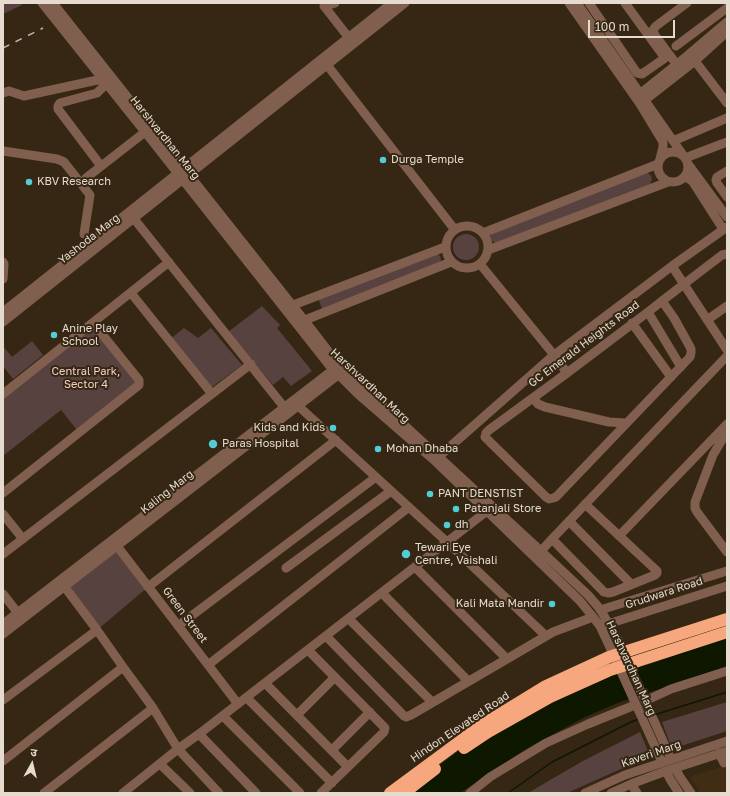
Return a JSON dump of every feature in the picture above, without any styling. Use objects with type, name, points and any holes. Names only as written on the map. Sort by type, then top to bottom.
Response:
[{"type":"highway","name":"Hindon Elevated Road","points":[[390,793],[482,725],[544,687],[609,657],[727,619]]},
{"type":"highway","name":"Hindon Elevated Road","points":[[404,793],[488,732],[550,697],[610,670],[727,632]]},
{"type":"street","name":"Harshvardhan Marg","points":[[42,3],[145,132],[184,174]]},
{"type":"street","name":"Harshvardhan Marg","points":[[53,3],[184,174],[358,394],[437,458],[541,551],[588,596],[600,610],[618,640],[673,763],[680,777],[691,793]]},
{"type":"street","points":[[325,4],[335,3]]},
{"type":"street","points":[[325,62],[349,38],[392,3]]},
{"type":"street","points":[[325,62],[405,3]]},
{"type":"street","points":[[569,3],[727,217]]},
{"type":"street","points":[[577,3],[640,99],[663,142],[664,147],[657,167],[659,174],[668,182]]},
{"type":"street","points":[[589,3],[637,73],[642,74],[665,58],[625,3]]},
{"type":"street","points":[[679,68],[654,34],[653,30],[687,3]]},
{"type":"street","points":[[325,4],[349,38]]},
{"type":"street","points":[[676,46],[727,8]]},
{"type":"street","points":[[640,99],[679,68],[727,22]]},
{"type":"street","points":[[679,68],[695,61],[727,32]]},
{"type":"street","points":[[695,61],[727,103]]},
{"type":"street","points":[[325,62],[455,230]]},
{"type":"street","name":"Yashoda Marg","points":[[3,312],[132,215],[325,62]]},
{"type":"street","points":[[3,92],[9,91],[24,96],[104,81]]},
{"type":"street","points":[[101,166],[58,106],[60,103],[97,93],[104,81]]},
{"type":"street","points":[[719,92],[727,86]]},
{"type":"street","points":[[672,141],[727,118]]},
{"type":"street","points":[[86,178],[145,132]]},
{"type":"street","points":[[685,159],[727,142]]},
{"type":"street","points":[[3,152],[57,159],[64,162],[90,195],[84,234]]},
{"type":"street","points":[[483,233],[659,161],[665,154],[670,152],[674,152],[685,159],[688,168],[686,175],[679,181],[668,182],[488,250]]},
{"type":"street","points":[[727,172],[716,180],[727,198]]},
{"type":"street","points":[[437,458],[554,355],[672,266],[726,228],[693,182],[688,178],[683,178]]},
{"type":"street","points":[[132,215],[284,407]]},
{"type":"street","name":"Yashoda Marg","points":[[3,322],[132,215]]},
{"type":"street","points":[[463,226],[470,226],[483,233],[488,244],[488,250],[485,259],[480,264],[462,268],[456,266],[448,258],[445,247],[447,239],[455,230],[463,226]]},
{"type":"street","points":[[288,307],[445,247]]},
{"type":"street","name":"GC Emerald Heights Road","points":[[626,423],[609,422],[545,407],[538,404],[533,398],[722,255],[727,254]]},
{"type":"street","points":[[3,262],[3,279]]},
{"type":"street","points":[[3,394],[169,262]]},
{"type":"street","points":[[300,322],[451,262]]},
{"type":"street","points":[[480,264],[567,373]]},
{"type":"street","points":[[672,266],[727,350]]},
{"type":"street","points":[[131,293],[212,394]]},
{"type":"street","points":[[533,398],[486,432],[485,437],[546,497],[550,499],[556,496],[690,357],[691,349],[674,318],[662,301]]},
{"type":"street","points":[[707,320],[727,306]]},
{"type":"street","points":[[648,312],[681,367]]},
{"type":"street","points":[[3,493],[139,385],[139,380],[93,323]]},
{"type":"street","points":[[632,323],[671,377]]},
{"type":"street","points":[[541,551],[727,356]]},
{"type":"street","points":[[3,554],[251,364]]},
{"type":"street","name":"Kaling Marg","points":[[3,634],[20,616],[62,583],[339,370]]},
{"type":"street","points":[[295,403],[447,542],[546,636]]},
{"type":"street","name":"Kaling Marg","points":[[115,543],[284,407],[295,403]]},
{"type":"street","points":[[619,536],[727,424]]},
{"type":"street","points":[[727,433],[713,455],[695,502],[697,512],[727,552]]},
{"type":"street","points":[[148,587],[336,440]]},
{"type":"street","name":"Harshvardhan Marg","points":[[437,458],[487,512],[580,600],[594,617],[609,645],[664,767],[679,793]]},
{"type":"street","points":[[178,626],[376,477]]},
{"type":"street","points":[[286,568],[391,491]]},
{"type":"street","points":[[552,539],[604,592],[613,592],[657,573],[657,571],[585,504]]},
{"type":"street","points":[[208,665],[409,507]]},
{"type":"street","points":[[123,793],[178,749],[247,698],[487,512]]},
{"type":"street","points":[[3,514],[23,539]]},
{"type":"street","points":[[569,521],[631,584]]},
{"type":"street","name":"Green Street","points":[[115,543],[238,704]]},
{"type":"street","points":[[415,567],[507,659]]},
{"type":"street","points":[[600,610],[727,571]]},
{"type":"street","points":[[62,583],[153,708],[178,749],[219,793]]},
{"type":"street","name":"Grudwara Road","points":[[608,624],[727,586]]},
{"type":"street","points":[[382,593],[468,681]]},
{"type":"street","points":[[3,594],[20,616]]},
{"type":"street","name":"Kaling Marg","points":[[3,624],[20,616]]},
{"type":"street","points":[[326,636],[406,717],[561,628],[594,617]]},
{"type":"street","points":[[349,619],[432,702]]},
{"type":"street","points":[[3,700],[97,630]]},
{"type":"street","points":[[308,650],[385,726],[385,730],[321,793]]},
{"type":"street","points":[[3,761],[123,667]]},
{"type":"street","points":[[645,702],[671,689],[727,671]]},
{"type":"street","points":[[297,715],[335,677]]},
{"type":"street","points":[[265,683],[348,766]]},
{"type":"street","points":[[247,698],[332,783]]},
{"type":"street","points":[[470,793],[490,777],[546,743],[588,724],[636,706]]},
{"type":"street","points":[[44,793],[153,708]]},
{"type":"street","points":[[332,750],[370,712]]},
{"type":"street","points":[[223,716],[300,793]]},
{"type":"street","points":[[199,734],[256,793]]},
{"type":"street","name":"Kaveri Marg","points":[[611,793],[664,767],[727,741]]},
{"type":"street","points":[[723,752],[724,763]]},
{"type":"street","name":"Kaveri Marg","points":[[673,763],[723,752]]},
{"type":"street","points":[[160,764],[190,793]]},
{"type":"street","name":"Kaveri Marg","points":[[585,793],[625,775],[664,767]]},
{"type":"street","points":[[631,784],[637,793]]},
{"type":"shaded area","points":[[727,625],[727,667],[620,702],[585,717],[524,750],[460,793],[403,793],[481,734],[592,670],[695,634]]},
{"type":"shaded area","points":[[727,765],[727,793],[700,793],[690,777]]},
{"type":"green space","points":[[3,3],[20,3],[22,5],[3,14]]},
{"type":"green space","points":[[646,172],[652,179],[650,184],[495,243],[491,240],[490,233]]},
{"type":"green space","points":[[466,234],[475,238],[479,247],[475,256],[466,260],[457,256],[453,247],[457,238]]},
{"type":"green space","points":[[438,254],[441,259],[440,263],[322,309],[318,298]]},
{"type":"green space","points":[[262,306],[280,325],[277,328],[312,371],[291,386],[283,377],[273,385],[228,332]]},
{"type":"green space","name":"Central Park, Sector 4","points":[[92,327],[138,384],[77,430],[61,410],[3,456],[3,398]]},
{"type":"green space","points":[[184,328],[198,338],[211,328],[242,365],[208,390],[169,340]]},
{"type":"green space","points":[[32,341],[43,355],[13,379],[3,366],[3,346],[12,357]]},
{"type":"green space","points":[[117,546],[148,587],[97,630],[64,586]]},
{"type":"green space","points":[[727,702],[727,731],[672,749],[662,722]]},
{"type":"green space","points":[[640,732],[650,756],[567,793],[528,793],[581,762]]},
{"type":"waterway","points":[[654,715],[727,692]]},
{"type":"waterway","points":[[508,793],[552,762],[639,719]]},
{"type":"railway","points":[[3,48],[43,28]]},
{"type":"place","name":"Durga Temple","points":[[383,160]]},
{"type":"place","name":"KBV Research","points":[[29,182]]},
{"type":"place","name":"Anine Play School","points":[[54,335]]},
{"type":"place","name":"Kids and Kids","points":[[333,428]]},
{"type":"place","name":"Paras Hospital","points":[[213,444]]},
{"type":"place","name":"Mohan Dhaba","points":[[378,449]]},
{"type":"place","name":"PANT DENSTIST","points":[[430,494]]},
{"type":"place","name":"Patanjali Store","points":[[456,509]]},
{"type":"place","name":"dh","points":[[447,525]]},
{"type":"place","name":"Tewari Eye Centre, Vaishali","points":[[406,554]]},
{"type":"place","name":"Kali Mata Mandir","points":[[552,604]]}]
